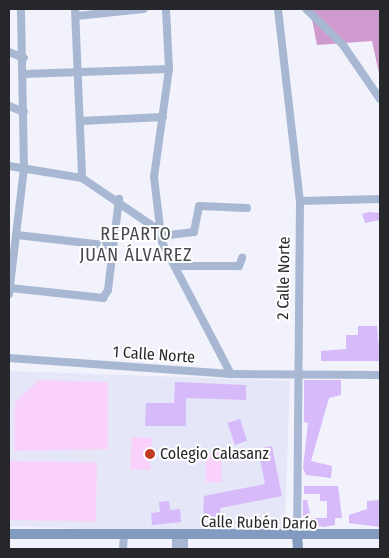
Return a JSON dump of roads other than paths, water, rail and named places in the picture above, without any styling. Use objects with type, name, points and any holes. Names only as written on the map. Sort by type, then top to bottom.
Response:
[{"type":"street","points":[[22,9],[24,168],[18,235],[9,291],[103,298],[119,199]]},
{"type":"street","points":[[82,178],[80,72],[76,12],[144,9]]},
{"type":"street","points":[[166,9],[169,69],[154,177],[161,236],[231,374]]},
{"type":"street","name":"2 Calle Norte","points":[[278,9],[300,201],[298,541]]},
{"type":"street","points":[[306,9],[343,44],[380,99]]},
{"type":"street","points":[[9,52],[24,58]]},
{"type":"street","points":[[24,74],[169,69]]},
{"type":"street","points":[[9,106],[24,112]]},
{"type":"street","points":[[81,120],[163,117]]},
{"type":"street","points":[[9,166],[82,178],[119,199],[161,236],[194,232],[199,206],[247,208]]},
{"type":"street","points":[[300,201],[380,199]]},
{"type":"street","points":[[18,235],[112,246]]},
{"type":"street","points":[[176,266],[239,266],[242,258]]},
{"type":"street","name":"1 Calle Norte","points":[[9,358],[231,374],[380,375]]},
{"type":"street","name":"Calle Rubén Darío","points":[[9,534],[180,534],[298,541],[380,534]]},
{"type":"street","points":[[123,549],[124,534]]},
{"type":"street","points":[[176,549],[180,534]]},
{"type":"street","points":[[180,534],[184,549]]},
{"type":"street","name":"Calle Rubén Darío","points":[[355,537],[380,540]]},
{"type":"place","name":"Colegio Calasanz","points":[[150,454]]},
{"type":"district","name":"REPARTO JUAN ÁLVAREZ","points":[[136,245]]}]
